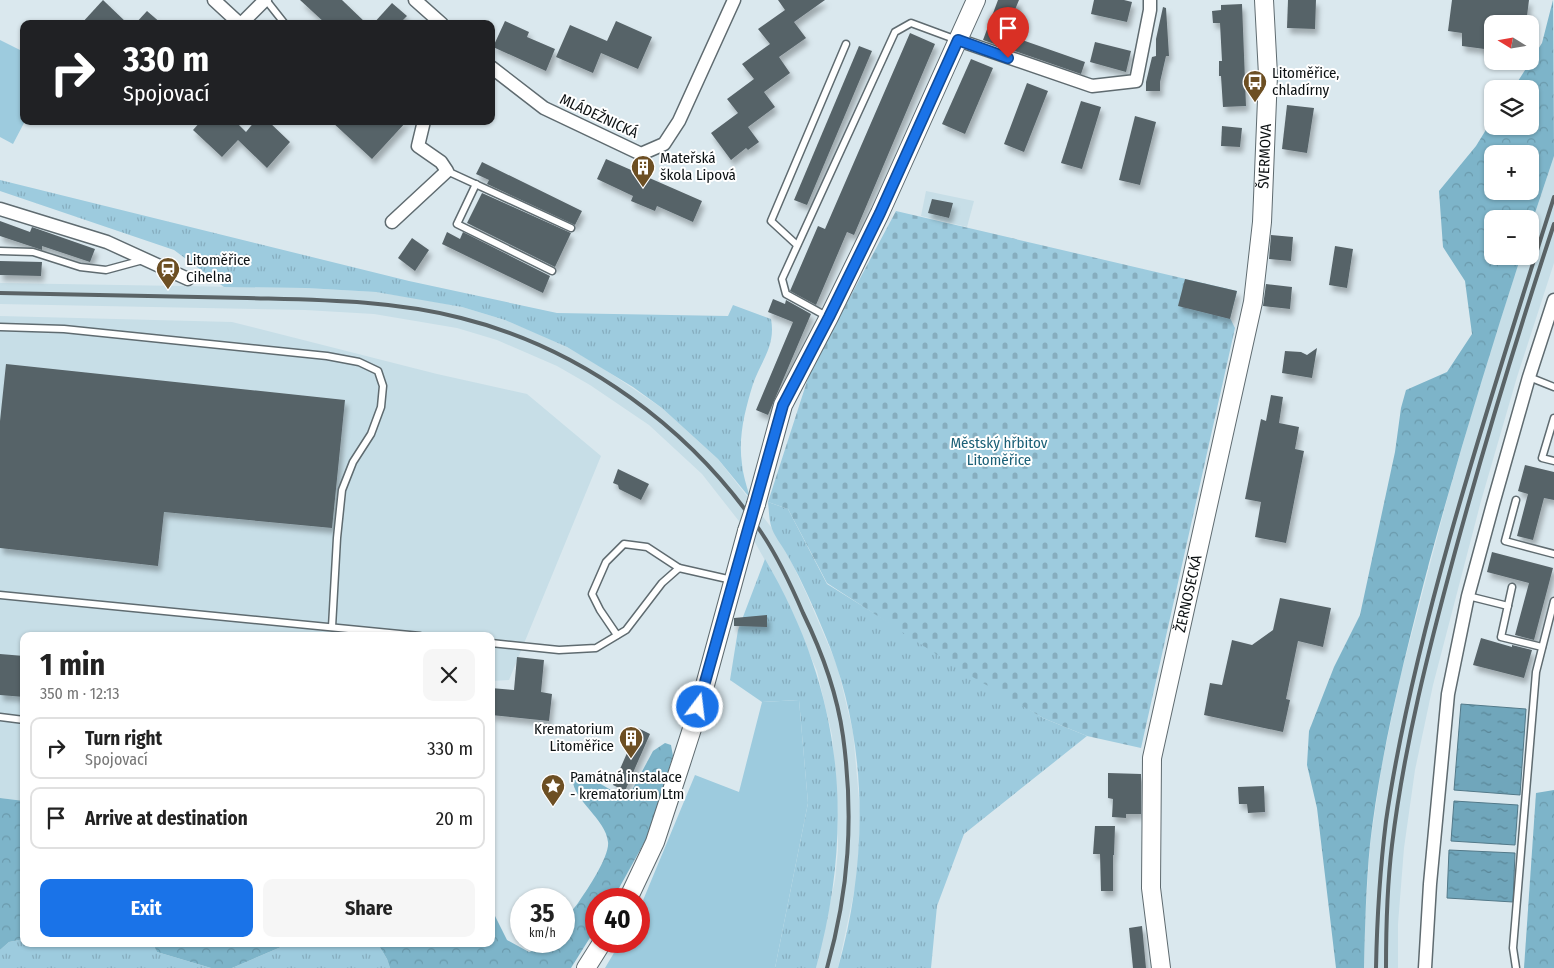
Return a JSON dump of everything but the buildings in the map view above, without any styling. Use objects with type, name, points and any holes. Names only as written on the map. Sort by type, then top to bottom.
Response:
[{"type":"street","points":[[214,0],[236,20]]},
{"type":"street","points":[[245,20],[266,0]]},
{"type":"street","points":[[415,0],[438,20]]},
{"type":"street","name":"MLÁDEŽNICKÁ","points":[[495,70],[544,108],[641,154],[664,144],[679,121],[734,0]]},
{"type":"street","points":[[633,888],[655,842],[682,762],[783,405],[880,213],[976,0]]},
{"type":"street","points":[[958,40],[1092,86],[1136,81],[1150,10],[1150,0]]},
{"type":"street","name":"ŠVERMOVA","points":[[1262,222],[1268,75],[1264,0]]},
{"type":"street","points":[[392,222],[447,171],[441,162],[418,146],[423,125]]},
{"type":"street","points":[[0,208],[107,242],[188,279]]},
{"type":"street","name":"ŽERNOSECKÁ","points":[[1161,968],[1151,888],[1152,758],[1253,302],[1262,222]]},
{"type":"street","points":[[1425,968],[1445,716],[1468,596],[1529,377],[1554,300]]},
{"type":"street","points":[[586,968],[595,953]]},
{"type":"lane","points":[[266,0],[282,20]]},
{"type":"lane","points":[[829,317],[786,294],[782,279],[895,32],[911,23],[958,40]]},
{"type":"lane","points":[[797,245],[772,221],[846,44]]},
{"type":"lane","points":[[447,171],[570,228]]},
{"type":"lane","points":[[476,184],[457,224],[552,270]]},
{"type":"lane","points":[[0,251],[33,252],[80,267],[106,270],[144,260]]},
{"type":"lane","points":[[0,327],[64,329],[327,356],[359,362],[378,371],[383,386],[381,407],[371,434],[353,462],[342,490],[332,627]]},
{"type":"lane","points":[[1529,377],[1554,387]]},
{"type":"lane","points":[[1554,418],[1542,458],[1554,461]]},
{"type":"lane","points":[[1516,500],[1505,540],[1554,554]]},
{"type":"lane","points":[[617,635],[592,594],[606,562],[624,544],[647,547],[679,568],[733,580]]},
{"type":"lane","points":[[495,643],[559,650],[596,648],[626,630],[662,582],[679,568]]},
{"type":"lane","points":[[1512,587],[1501,637],[1542,647]]},
{"type":"lane","points":[[0,595],[381,632]]},
{"type":"lane","points":[[1468,596],[1508,606]]},
{"type":"lane","points":[[1516,968],[1513,948],[1536,672],[1554,601]]},
{"type":"lane","points":[[0,717],[20,720]]},
{"type":"shaded area","points":[[1554,156],[1554,263],[1517,377],[1481,501],[1433,685],[1415,770],[1404,848],[1398,924],[1398,968],[1364,968],[1370,844],[1382,764],[1400,678],[1449,492],[1485,367],[1518,265],[1539,265],[1539,210],[1536,210]]},
{"type":"shaded area","points":[[926,191],[974,201],[967,227],[921,216]]},
{"type":"shaded area","points":[[0,283],[306,288],[376,292],[420,299],[462,307],[505,320],[536,333],[567,347],[601,367],[662,408],[718,459],[771,527],[790,559],[837,665],[853,732],[860,811],[856,883],[838,968],[816,968],[835,880],[838,850],[838,812],[832,735],[817,671],[788,605],[753,539],[702,474],[649,425],[590,385],[557,366],[497,340],[457,328],[374,314],[305,310],[0,304]]},
{"type":"shaded area","points":[[0,316],[232,322],[437,374],[527,394],[601,456],[509,680],[495,681],[495,632],[20,632],[20,800],[0,798]]},
{"type":"green space","points":[[1553,0],[1554,156],[1536,210],[1484,210],[1484,265],[1518,265],[1473,409],[1429,563],[1387,738],[1370,844],[1364,968],[1336,968],[1317,808],[1307,765],[1309,731],[1334,667],[1360,615],[1395,452],[1401,408],[1406,390],[1447,372],[1472,334],[1465,281],[1443,247],[1439,191],[1476,146],[1484,133],[1484,135],[1539,135],[1539,80],[1519,80],[1525,70],[1539,70],[1539,48],[1542,43]]},
{"type":"green space","points":[[0,40],[20,50],[20,125],[23,125],[13,144],[0,137]]},
{"type":"green space","points":[[0,180],[409,281],[557,313],[728,316],[733,305],[771,319],[770,345],[753,384],[742,434],[741,454],[750,498],[718,459],[662,408],[633,387],[567,347],[505,320],[462,307],[376,292],[306,288],[224,287],[174,250],[0,191]]},
{"type":"green space","name":"Městský hřbitov Litoměřice","points":[[896,211],[1237,291],[1230,318],[1235,328],[1141,748],[1087,736],[1043,718],[959,669],[827,583],[788,509],[768,502],[810,372]]},
{"type":"green space","points":[[768,502],[788,509],[827,584],[1043,718],[1087,736],[964,834],[937,906],[931,968],[838,968],[855,884],[859,841],[856,755],[849,712],[838,670],[807,594],[772,529]]},
{"type":"green space","points":[[765,559],[791,608],[811,658],[826,707],[834,758],[838,809],[836,861],[828,914],[816,968],[775,968],[808,803],[799,700],[762,702],[730,680],[738,630]]},
{"type":"green space","points":[[799,700],[808,803],[775,968],[605,968],[614,953],[650,953],[650,888],[648,888],[695,775],[739,792],[762,702]]},
{"type":"green space","points":[[665,743],[671,745],[673,756],[649,834],[619,888],[588,888],[606,855],[608,842],[606,833],[601,825],[576,792],[573,776],[580,772],[611,790],[624,794],[631,792],[653,751]]},
{"type":"green space","points":[[1554,790],[1554,968],[1524,968],[1536,793]]},
{"type":"green space","points":[[0,798],[20,800],[20,940],[9,942],[0,950]]},
{"type":"green space","points":[[585,893],[585,946],[571,968],[390,968],[380,947],[495,947],[495,916],[507,940],[510,942],[510,953],[575,953],[575,907]]},
{"type":"green space","points":[[20,940],[20,947],[154,947],[157,952],[211,968],[0,968],[0,950],[9,942]]},
{"type":"green space","points":[[154,947],[281,947],[232,968],[211,968],[157,952]]},
{"type":"green space","points":[[281,947],[380,947],[390,968],[232,968]]},
{"type":"water","points":[[1461,704],[1526,709],[1520,795],[1454,790]]},
{"type":"water","points":[[1454,801],[1518,805],[1515,845],[1451,841]]},
{"type":"water","points":[[1449,850],[1515,853],[1513,902],[1447,898]]},
{"type":"railway","points":[[1376,968],[1379,894],[1386,821],[1398,749],[1414,678],[1462,494],[1554,197]]},
{"type":"railway","points":[[1386,968],[1387,906],[1392,845],[1403,771],[1418,697],[1445,588],[1478,470],[1554,224]]},
{"type":"railway","points":[[0,293],[328,300],[382,304],[435,312],[506,332],[549,350],[591,372],[631,398],[668,427],[702,459],[733,494],[761,532],[784,571],[810,628],[833,688],[843,736],[849,824],[845,882],[827,968]]},
{"type":"place","name":"Litoměřice, chladírny","points":[[1255,103]]},
{"type":"place","name":"Mateřská škola Lipová","points":[[643,188]]},
{"type":"place","name":"Litoměřice Cihelna","points":[[168,290]]},
{"type":"place","name":"Krematorium Litoměřice","points":[[631,759]]},
{"type":"place","name":"Památná instalace - krematorium Ltm","points":[[553,807]]},
{"type":"route","points":[[698,707],[783,405],[880,213],[958,40],[1008,58]]}]
